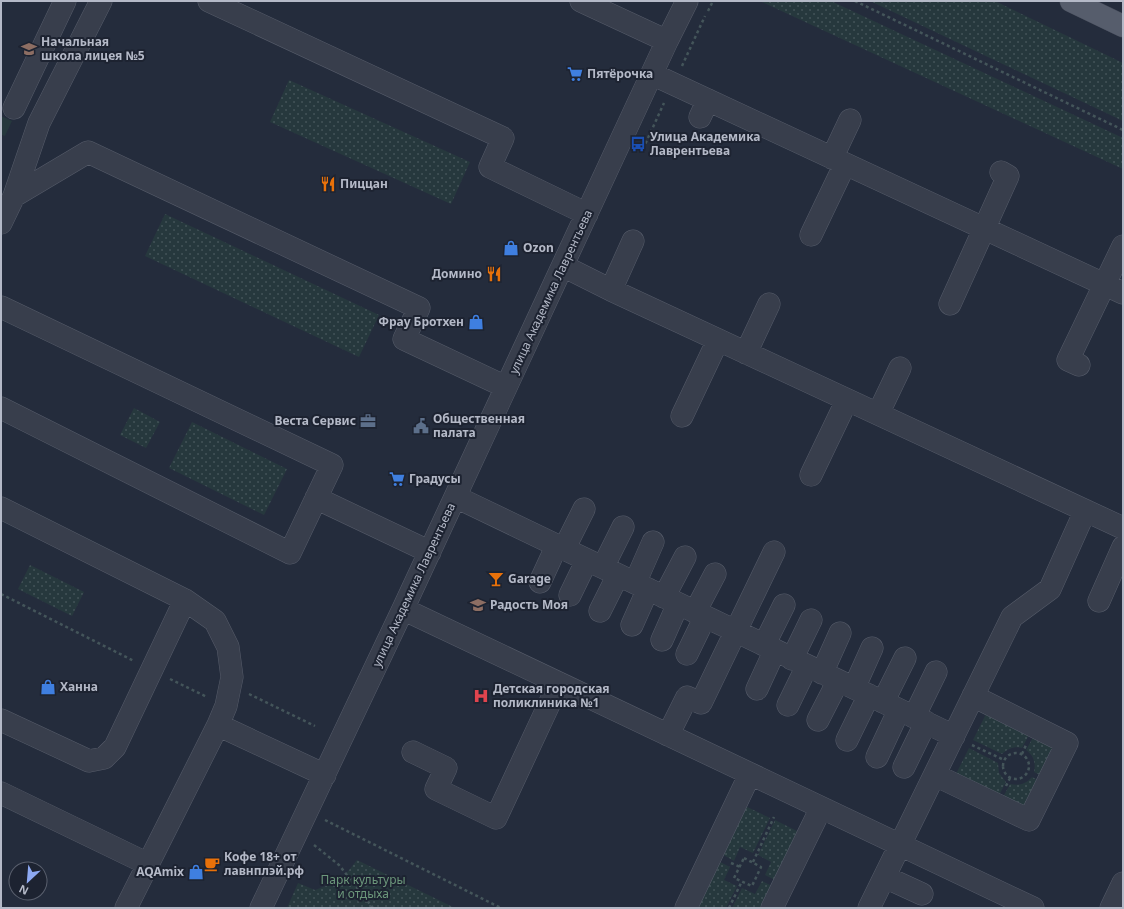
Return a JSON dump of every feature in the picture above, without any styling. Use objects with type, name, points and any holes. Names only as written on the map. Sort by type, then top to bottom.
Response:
[{"type":"main road","points":[[1071,1],[1123,26]]},
{"type":"street","points":[[39,123],[7,104],[65,1]]},
{"type":"street","points":[[1,222],[14,196],[39,123],[101,1]]},
{"type":"street","points":[[209,1],[503,138],[490,167],[587,214]]},
{"type":"street","points":[[581,1],[667,41]]},
{"type":"street","name":"улица Академика Лаврентьева","points":[[261,908],[430,552],[667,41],[687,1]]},
{"type":"street","points":[[652,74],[704,108],[838,161],[1114,289]]},
{"type":"street","points":[[811,235],[838,161],[850,120]]},
{"type":"street","points":[[14,196],[88,152],[419,308],[404,339],[506,387]]},
{"type":"street","points":[[950,304],[1008,176],[1001,172]]},
{"type":"street","points":[[611,290],[633,242]]},
{"type":"street","points":[[1079,365],[1068,360],[1114,289],[1123,246]]},
{"type":"street","points":[[563,266],[611,290],[1123,528]]},
{"type":"street","points":[[746,353],[769,304]]},
{"type":"street","points":[[1,307],[332,465],[290,553],[1,408]]},
{"type":"street","points":[[682,416],[718,340]]},
{"type":"street","points":[[878,414],[900,368]]},
{"type":"street","points":[[811,475],[847,400]]},
{"type":"street","points":[[456,496],[954,736]]},
{"type":"street","points":[[316,498],[430,552]]},
{"type":"street","points":[[1,508],[185,600],[215,621],[228,647],[232,677],[222,716],[126,908]]},
{"type":"street","points":[[540,582],[584,509]]},
{"type":"street","points":[[870,908],[1012,617],[1050,589],[1085,511]]},
{"type":"street","points":[[623,527],[648,589],[662,640]]},
{"type":"street","points":[[632,625],[648,589],[653,542]]},
{"type":"street","points":[[1099,600],[1123,547]]},
{"type":"street","points":[[668,735],[687,697],[701,703],[774,552]]},
{"type":"street","points":[[600,611],[648,589],[685,557]]},
{"type":"street","points":[[570,595],[648,589],[715,574]]},
{"type":"street","points":[[648,589],[687,654]]},
{"type":"street","points":[[1,720],[89,761],[104,758],[115,747],[185,600]]},
{"type":"street","points":[[784,605],[845,684],[904,767]]},
{"type":"street","points":[[403,609],[900,845],[1012,903],[1033,908]]},
{"type":"street","points":[[811,620],[845,684],[877,757]]},
{"type":"street","points":[[840,633],[845,684],[847,740]]},
{"type":"street","points":[[818,720],[872,648]]},
{"type":"street","points":[[788,705],[845,684],[905,658]]},
{"type":"street","points":[[757,689],[845,684],[936,672]]},
{"type":"street","points":[[413,752],[446,768],[436,789],[496,818],[559,683]]},
{"type":"street","points":[[935,775],[1029,820],[1067,743],[973,696]]},
{"type":"street","points":[[222,716],[325,775]]},
{"type":"street","points":[[686,908],[750,774]]},
{"type":"street","points":[[1,792],[148,864]]},
{"type":"street","points":[[772,908],[821,808]]},
{"type":"street","points":[[885,877],[922,894]]},
{"type":"street","points":[[1111,908],[1123,883]]},
{"type":"path","points":[[855,1],[1123,130]]},
{"type":"path","points":[[1,594],[152,670],[222,716]]},
{"type":"path","points":[[230,684],[315,726]]},
{"type":"path","points":[[954,736],[1004,760]]},
{"type":"path","points":[[1010,754],[1022,754],[1028,760],[1029,768],[1025,775],[1018,779],[1010,778],[1004,772],[1004,760],[1010,754]]},
{"type":"path","points":[[752,862],[774,817]]},
{"type":"path","points":[[321,818],[502,908]]},
{"type":"path","points":[[310,842],[339,864],[373,908]]},
{"type":"path","points":[[744,858],[761,867],[752,886],[742,881],[734,878],[744,858]]},
{"type":"path","points":[[729,908],[742,881]]},
{"type":"green space","points":[[760,1],[831,1],[1123,138],[1123,169]]},
{"type":"green space","points":[[870,1],[995,1],[1123,63],[1123,121]]},
{"type":"green space","points":[[289,80],[470,162],[451,204],[270,122]]},
{"type":"green space","points":[[1,116],[12,121],[5,136],[2,135],[1,151]]},
{"type":"green space","points":[[165,214],[379,315],[359,357],[145,256]]},
{"type":"green space","points":[[134,408],[160,422],[146,448],[120,435]]},
{"type":"green space","points":[[192,422],[287,469],[264,515],[169,468]]},
{"type":"green space","points":[[30,565],[84,592],[72,616],[18,589]]},
{"type":"green space","points":[[989,708],[1032,729],[1022,748],[1011,748],[1002,754],[973,740]]},
{"type":"green space","points":[[1036,732],[1063,745],[1046,778],[1034,772],[1034,760],[1026,750]]},
{"type":"green space","points":[[969,748],[998,763],[999,773],[1006,782],[997,799],[954,778]]},
{"type":"green space","points":[[1032,777],[1044,783],[1028,814],[1001,801],[1010,784],[1022,784]]},
{"type":"green space","points":[[743,805],[770,818],[753,853],[740,847],[734,861],[720,853]]},
{"type":"green space","points":[[775,820],[803,834],[779,882],[765,875],[771,862],[758,855]]},
{"type":"green space","name":"Парк культуры и отдыха","points":[[357,860],[455,908],[287,908],[298,883],[315,890],[341,880]]},
{"type":"green space","points":[[716,860],[730,867],[724,880],[737,886],[726,908],[693,908]]},
{"type":"green space","points":[[762,881],[776,888],[767,908],[732,908],[742,888],[755,894]]},
{"type":"place","name":"Начальная школа лицея №5","points":[[29,49]]},
{"type":"place","name":"Пятёрочка","points":[[575,74]]},
{"type":"place","name":"Улица Академика Лаврентьева","points":[[638,144]]},
{"type":"place","name":"Пиццан","points":[[328,184]]},
{"type":"place","name":"Ozon","points":[[511,248]]},
{"type":"place","name":"Домино","points":[[494,274]]},
{"type":"place","name":"Фрау Бротхен","points":[[476,322]]},
{"type":"place","name":"Веста Сервис","points":[[368,421]]},
{"type":"place","name":"Общественная палата","points":[[421,426]]},
{"type":"place","name":"Градусы","points":[[397,479]]},
{"type":"place","name":"Garage","points":[[496,579]]},
{"type":"place","name":"Радость Моя","points":[[478,605]]},
{"type":"place","name":"Ханна","points":[[48,687]]},
{"type":"place","name":"Детская городская поликлиника №1","points":[[481,696]]},
{"type":"place","name":"Кофе 18+ от лавнплэй.рф","points":[[212,864]]},
{"type":"place","name":"AQAmix","points":[[196,872]]}]
